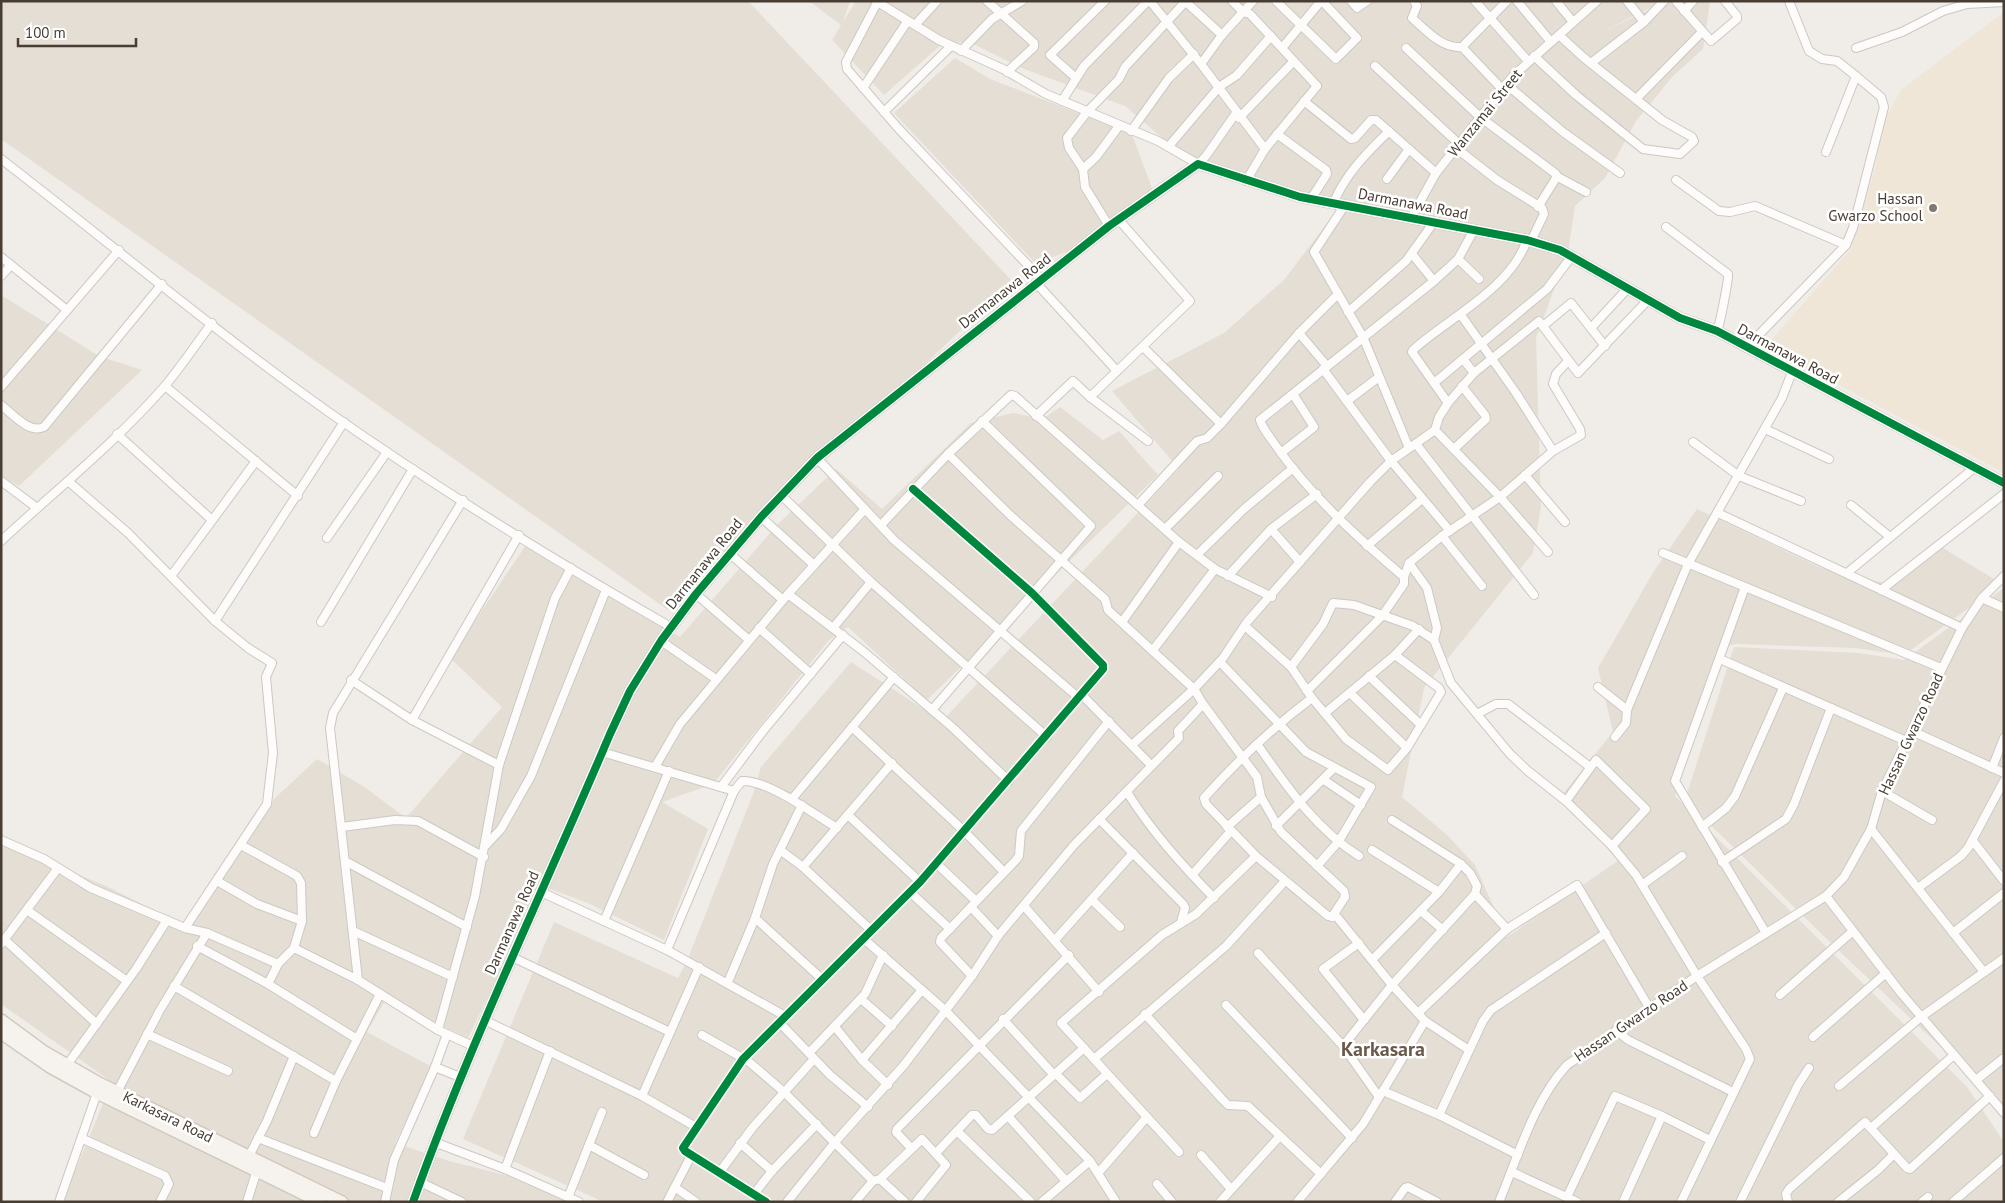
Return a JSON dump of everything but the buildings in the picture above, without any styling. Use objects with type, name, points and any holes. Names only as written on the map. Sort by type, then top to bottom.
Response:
[{"type":"main road","name":"Karkasara Road","points":[[1,1020],[67,1065],[117,1092],[133,1105],[320,1202]]},
{"type":"main road","name":"Karkasara Road","points":[[1,1034],[50,1067],[98,1093],[133,1105],[249,1156],[342,1202]]},
{"type":"street","points":[[863,88],[911,24],[937,1]]},
{"type":"street","points":[[987,1],[1034,44],[1034,47],[1007,72]]},
{"type":"street","points":[[961,51],[985,24],[1022,1]]},
{"type":"street","points":[[1076,78],[1050,55],[1105,1]]},
{"type":"street","points":[[1062,101],[1084,66],[1149,1],[1194,54],[1238,116],[1265,149]]},
{"type":"street","points":[[1232,1],[1243,12],[1250,14],[1317,86],[1265,149],[1246,181]]},
{"type":"street","points":[[1201,64],[1222,35],[1253,1]]},
{"type":"street","points":[[1276,1],[1301,26],[1336,59],[1357,39],[1322,1],[1301,26],[1282,48]]},
{"type":"street","points":[[1351,1],[1357,8],[1367,1]]},
{"type":"street","points":[[1414,1],[1417,6],[1412,18],[1446,45],[1462,47],[1504,87],[1620,174]]},
{"type":"street","points":[[1475,1],[1531,59],[1643,149],[1674,155],[1686,150],[1694,141],[1692,137],[1662,120],[1559,35]]},
{"type":"street","points":[[1462,47],[1507,1]]},
{"type":"street","points":[[1517,1],[1551,42]]},
{"type":"street","points":[[1556,1],[1573,22]]},
{"type":"street","name":"Wanzamai Street","points":[[1411,218],[1436,173],[1504,87],[1531,59],[1596,1]]},
{"type":"street","points":[[1627,1],[1644,22]]},
{"type":"street","points":[[1591,63],[1644,22],[1664,1]]},
{"type":"street","points":[[1676,1],[1711,41],[1737,19],[1737,16],[1725,1]]},
{"type":"street","points":[[1684,10],[1693,1]]},
{"type":"street","points":[[1746,348],[1846,245],[1854,228],[1884,107],[1881,97],[1837,61],[1822,58],[1810,52],[1789,1]]},
{"type":"street","points":[[1117,371],[847,69],[846,62],[877,2],[911,24],[951,46],[1007,72],[1062,101],[1169,146],[1198,164],[1238,116],[1293,62]]},
{"type":"street","points":[[1109,226],[1085,187],[1083,169],[1066,140],[1087,112],[1106,95],[1119,79],[1124,67],[1186,2],[1222,35]]},
{"type":"street","points":[[1856,48],[1893,36],[1943,11],[1967,4],[2004,2]]},
{"type":"street","points":[[1637,98],[1702,32]]},
{"type":"street","points":[[1169,146],[1218,87],[1243,70],[1271,36]]},
{"type":"street","points":[[884,112],[951,46]]},
{"type":"street","points":[[1406,48],[1480,117],[1556,176],[1586,192]]},
{"type":"street","points":[[1131,131],[1169,78],[1194,54]]},
{"type":"street","points":[[1375,66],[1458,146],[1497,180],[1542,208],[1544,214],[1523,252],[1511,269],[1461,314],[1413,350],[1412,352],[1448,403]]},
{"type":"street","points":[[1826,152],[1856,76]]},
{"type":"street","points":[[1304,101],[1351,139],[1355,138],[1373,119],[1436,173]]},
{"type":"street","points":[[1083,169],[1096,157],[1119,126]]},
{"type":"street","points":[[1334,202],[1339,188],[1354,166],[1389,131]]},
{"type":"street","points":[[1277,134],[1326,170],[1327,174],[1311,199]]},
{"type":"street","points":[[1387,179],[1409,149]]},
{"type":"street","points":[[1,159],[212,323],[344,422],[413,469],[606,590],[671,628]]},
{"type":"street","name":"Darmanawa Road","points":[[413,1202],[434,1142],[484,1020],[630,691],[661,641],[696,594],[761,517],[817,458],[1109,226],[1198,164],[1246,181],[1311,199],[1529,240],[1572,256],[1648,300],[1699,326],[1713,330],[2004,483]]},
{"type":"street","points":[[1538,207],[1556,176]]},
{"type":"street","points":[[1676,180],[1719,211],[1730,212],[1755,206],[1846,245]]},
{"type":"street","points":[[1345,205],[1314,250],[1363,337],[1379,377],[1412,446],[1474,515],[1534,595]]},
{"type":"street","points":[[1090,397],[1190,302],[1119,220]]},
{"type":"street","points":[[1348,312],[1412,254],[1434,222]]},
{"type":"street","points":[[1666,227],[1728,274],[1728,286],[1713,330]]},
{"type":"street","points":[[1404,577],[1367,546],[1293,468],[1260,420],[1434,281],[1458,259],[1474,230]]},
{"type":"street","points":[[1,387],[119,250]]},
{"type":"street","points":[[1412,254],[1434,281]]},
{"type":"street","points":[[1434,383],[1547,289],[1572,256]]},
{"type":"street","points":[[1,257],[67,310]]},
{"type":"street","points":[[1458,259],[1479,279]]},
{"type":"street","points":[[1,276],[11,265]]},
{"type":"street","points":[[1,405],[31,428],[38,430],[44,428],[162,284]]},
{"type":"street","points":[[1591,328],[1628,288]]},
{"type":"street","points":[[1138,505],[1197,441],[1207,438],[1221,424],[1299,333],[1338,294]]},
{"type":"street","points":[[1133,744],[1194,689],[1220,662],[1245,626],[1272,597],[1338,517],[1392,461],[1435,430],[1439,417],[1448,403],[1474,373],[1538,321],[1578,373],[1648,300]]},
{"type":"street","points":[[1543,326],[1571,303],[1605,346]]},
{"type":"street","points":[[1461,314],[1553,451]]},
{"type":"street","points":[[1,541],[68,481],[165,386],[212,323]]},
{"type":"street","points":[[1299,333],[1392,461],[1450,532]]},
{"type":"street","points":[[1143,347],[1221,424]]},
{"type":"street","points":[[1462,359],[1474,373]]},
{"type":"street","points":[[1307,691],[1382,616],[1404,584],[1404,577],[1409,564],[1442,536],[1500,497],[1553,451],[1581,435],[1580,429],[1553,384],[1556,374],[1568,361]]},
{"type":"street","points":[[1615,737],[1626,723],[1627,710],[1688,564],[1782,398],[1792,372]]},
{"type":"street","points":[[1347,401],[1379,377]]},
{"type":"street","points":[[1036,416],[1072,380],[1090,397],[1148,441]]},
{"type":"street","points":[[165,386],[298,496]]},
{"type":"street","points":[[1454,449],[1486,419],[1485,415],[1462,386]]},
{"type":"street","points":[[1281,453],[1314,427],[1293,394]]},
{"type":"street","points":[[881,525],[913,489],[1011,395],[1015,396],[1179,542],[1215,569],[1272,597]]},
{"type":"street","points":[[932,710],[968,666],[1091,526],[982,421]]},
{"type":"street","points":[[215,621],[298,496],[344,422]]},
{"type":"street","points":[[1765,429],[1829,459]]},
{"type":"street","points":[[1435,430],[1500,497],[1548,552]]},
{"type":"street","points":[[117,434],[212,520]]},
{"type":"street","points":[[1694,442],[1739,476],[1801,501]]},
{"type":"street","points":[[327,538],[387,452]]},
{"type":"street","points":[[948,454],[1061,560],[1106,599],[1108,610],[1194,689],[1257,777],[1261,797],[1276,826],[1345,894],[1335,917]]},
{"type":"street","points":[[817,458],[881,525],[1000,629],[1081,696],[1133,744],[1151,765]]},
{"type":"street","points":[[171,576],[256,461]]},
{"type":"street","points":[[1198,556],[1244,509],[1293,468]]},
{"type":"street","points":[[1847,573],[1974,468]]},
{"type":"street","points":[[321,622],[413,469]]},
{"type":"street","points":[[1525,475],[1565,522]]},
{"type":"street","points":[[1165,529],[1218,476]]},
{"type":"street","points":[[1,481],[37,508]]},
{"type":"street","points":[[68,481],[128,533],[215,621],[248,648],[272,663],[266,677],[273,753],[268,799],[264,810],[185,928]]},
{"type":"street","points":[[766,1202],[691,1156],[683,1148],[696,1127],[743,1059],[920,882],[1047,737],[1104,667],[1032,593],[913,489]]},
{"type":"street","points":[[1228,576],[1271,529],[1317,494]]},
{"type":"street","points":[[1881,590],[2004,494]]},
{"type":"street","points":[[781,495],[871,582],[1047,737]]},
{"type":"street","points":[[1367,546],[1422,499]]},
{"type":"street","points":[[358,980],[330,728],[336,706],[351,680],[463,500]]},
{"type":"street","points":[[1851,505],[1890,537]]},
{"type":"street","points":[[656,767],[680,724],[716,679],[785,597],[865,509]]},
{"type":"street","points":[[1718,513],[1962,628]]},
{"type":"street","points":[[761,517],[814,565]]},
{"type":"street","points":[[1271,529],[1300,562]]},
{"type":"street","points":[[412,720],[519,535]]},
{"type":"street","points":[[1442,536],[1482,586]]},
{"type":"street","points":[[1122,622],[1179,542]]},
{"type":"street","points":[[729,553],[785,597],[843,635],[932,710],[1009,781]]},
{"type":"street","points":[[1663,553],[1941,668]]},
{"type":"street","points":[[1409,564],[1427,588],[1437,628],[1434,640]]},
{"type":"street","points":[[438,1030],[467,927],[484,857],[499,765],[555,598],[571,568]]},
{"type":"street","points":[[1153,650],[1215,569]]},
{"type":"street","name":"Hassan Gwarzo Road","points":[[1501,1201],[1518,1155],[1540,1106],[1556,1076],[1566,1065],[1616,1030],[1650,1010],[1697,976],[1826,896],[1844,877],[1871,828],[1882,791],[1962,628],[1982,598],[2004,576]]},
{"type":"street","points":[[833,628],[871,582]]},
{"type":"street","points":[[1744,587],[1720,659],[1675,781],[1766,933]]},
{"type":"street","points":[[486,845],[501,829],[531,776],[606,590]]},
{"type":"street","points":[[696,594],[749,640]]},
{"type":"street","points":[[1982,598],[2004,608]]},
{"type":"street","points":[[1290,667],[1327,618],[1333,603],[1354,605],[1419,629],[1434,640],[1451,683],[1476,714],[1521,765],[1566,800],[1612,846],[1642,884],[1697,976],[1749,1054],[1750,1059],[1681,1202]]},
{"type":"street","points":[[1245,626],[1290,667],[1312,698],[1346,739],[1385,770],[1390,768],[1407,748],[1441,692],[1395,655]]},
{"type":"street","points":[[759,628],[811,674]]},
{"type":"street","points":[[1325,713],[1395,655],[1419,629]]},
{"type":"street","points":[[721,786],[843,635]]},
{"type":"street","points":[[661,641],[716,679]]},
{"type":"street","points":[[1720,659],[1906,741]]},
{"type":"street","points":[[1220,662],[1280,722],[1306,752],[1371,787],[1339,841],[1317,866]]},
{"type":"street","points":[[1369,676],[1421,725]]},
{"type":"street","points":[[792,799],[894,677]]},
{"type":"street","points":[[351,680],[412,720],[499,765]]},
{"type":"street","points":[[1598,687],[1627,710]]},
{"type":"street","points":[[1702,827],[1726,808],[1735,796],[1783,688]]},
{"type":"street","points":[[1350,693],[1407,748]]},
{"type":"street","points":[[1312,698],[1280,722],[1243,756],[1204,798],[1206,804],[1228,830],[1256,856],[1328,916],[1335,917],[1344,925],[1392,985],[1425,1021],[1470,1050]]},
{"type":"street","points":[[787,1202],[836,1141],[888,1085],[972,976],[998,936],[1074,845],[1179,738],[1178,730],[1203,704]]},
{"type":"street","points":[[1476,714],[1496,704],[1508,704],[1590,767]]},
{"type":"street","points":[[1722,862],[1786,819],[1794,804],[1831,708]]},
{"type":"street","points":[[972,976],[940,942],[1019,856],[1021,831],[1109,721]]},
{"type":"street","points":[[852,727],[964,831],[1004,872]]},
{"type":"street","points":[[1912,731],[2004,773]]},
{"type":"street","points":[[1992,768],[2004,738]]},
{"type":"street","points":[[1257,744],[1299,804],[1339,841],[1359,856]]},
{"type":"street","points":[[602,752],[734,791]]},
{"type":"street","points":[[1566,800],[1597,760],[1646,809],[1612,846]]},
{"type":"street","points":[[803,867],[892,763]]},
{"type":"street","points":[[1276,826],[1334,768]]},
{"type":"street","points":[[604,921],[670,771]]},
{"type":"street","points":[[1324,780],[1361,805]]},
{"type":"street","points":[[667,950],[734,791],[742,781],[747,781],[792,799],[836,828]]},
{"type":"street","points":[[1918,888],[1961,856],[1973,841],[2004,781]]},
{"type":"street","points":[[1882,791],[1932,820]]},
{"type":"street","points":[[1127,792],[1150,828],[1214,898]]},
{"type":"street","points":[[1192,875],[1228,830],[1261,797]]},
{"type":"street","points":[[728,982],[756,918],[780,850],[802,805]]},
{"type":"street","points":[[848,815],[920,882]]},
{"type":"street","points":[[1099,819],[1183,904],[1185,908],[1181,922]]},
{"type":"street","points":[[342,826],[395,820],[418,821],[484,857]]},
{"type":"street","points":[[1343,1046],[1392,985],[1475,894],[1478,886],[1475,879],[1461,864],[1392,820]]},
{"type":"street","points":[[1871,828],[1984,972]]},
{"type":"street","points":[[1,840],[58,868],[91,888],[185,928],[207,933],[278,964]]},
{"type":"street","points":[[1973,841],[2004,881]]},
{"type":"street","points":[[241,845],[300,878],[302,922],[294,948],[278,964],[268,984]]},
{"type":"street","points":[[780,850],[803,867],[872,931]]},
{"type":"street","points":[[1372,850],[1439,892]]},
{"type":"street","points":[[1055,940],[1133,854]]},
{"type":"street","points":[[1179,1152],[1061,1023],[1099,992],[1162,935],[1196,914],[1256,856]]},
{"type":"street","points":[[1642,884],[1682,856]]},
{"type":"street","points":[[345,861],[467,927]]},
{"type":"street","points":[[936,863],[973,904],[998,936]]},
{"type":"street","points":[[1372,960],[1439,892],[1461,864]]},
{"type":"street","points":[[58,868],[3,942],[97,1024]]},
{"type":"street","points":[[217,881],[257,904],[302,922]]},
{"type":"street","points":[[1094,1059],[1226,946],[1285,881]]},
{"type":"street","points":[[1418,1013],[1507,929],[1578,885],[1650,1010]]},
{"type":"street","points":[[541,892],[667,950],[728,982],[785,1016]]},
{"type":"street","points":[[910,892],[950,929]]},
{"type":"street","points":[[1953,933],[2004,893]]},
{"type":"street","points":[[1475,894],[1507,929]]},
{"type":"street","points":[[1826,896],[1921,1017],[2004,1113]]},
{"type":"street","points":[[1092,900],[1120,927]]},
{"type":"street","points":[[1024,906],[1069,955],[1099,992]]},
{"type":"street","points":[[27,910],[127,981]]},
{"type":"street","points":[[1421,911],[1442,930]]},
{"type":"street","points":[[756,918],[822,979]]},
{"type":"street","points":[[67,1065],[127,981],[167,920]]},
{"type":"street","points":[[353,931],[453,977]]},
{"type":"street","points":[[1780,995],[1853,931]]},
{"type":"street","points":[[117,1092],[174,986],[197,946],[207,933]]},
{"type":"street","points":[[1439,1116],[1483,1021],[1491,1010],[1606,933]]},
{"type":"street","points":[[864,939],[946,1011],[1090,1161],[1099,1172],[1115,1201]]},
{"type":"street","points":[[1359,944],[1323,969],[1364,1020]]},
{"type":"street","points":[[197,946],[268,984],[358,1039]]},
{"type":"street","points":[[294,948],[358,980],[438,1030],[473,1046]]},
{"type":"street","points":[[1258,952],[1343,1046],[1381,1094],[1439,1116],[1518,1155]]},
{"type":"street","points":[[911,1148],[896,1132],[897,1129],[1003,1019],[1069,955]]},
{"type":"street","points":[[719,1173],[740,1143],[784,1092],[811,1056],[861,999],[869,988],[882,956]]},
{"type":"street","points":[[512,957],[670,1032]]},
{"type":"street","points":[[1839,1086],[1921,1017],[2004,958]]},
{"type":"street","points":[[642,1096],[699,967]]},
{"type":"street","points":[[1813,1037],[1886,973]]},
{"type":"street","points":[[174,986],[336,1081]]},
{"type":"street","points":[[862,1060],[922,990]]},
{"type":"street","points":[[314,1133],[336,1081],[380,994]]},
{"type":"street","points":[[861,999],[892,1026]]},
{"type":"street","points":[[1226,1005],[1352,1138]]},
{"type":"street","points":[[1145,1014],[1222,1099],[1236,1106],[1248,1106],[1320,1174]]},
{"type":"street","points":[[1003,1019],[1080,1098],[1107,1074]]},
{"type":"street","points":[[484,1020],[550,1050],[642,1096],[696,1127]]},
{"type":"street","points":[[1297,1202],[1352,1138],[1425,1021]]},
{"type":"street","points":[[778,1022],[811,1056],[868,1107]]},
{"type":"street","points":[[835,1027],[862,1060],[888,1085]]},
{"type":"street","points":[[1616,1030],[1628,1040],[1733,1092]]},
{"type":"street","points":[[147,1034],[228,1071]]},
{"type":"street","points":[[385,1202],[394,1160],[435,1067],[447,1034]]},
{"type":"street","points":[[702,1035],[743,1059],[784,1092],[877,1180],[905,1202]]},
{"type":"street","points":[[936,1153],[974,1114],[990,1130],[1084,1048]]},
{"type":"street","points":[[505,1169],[550,1050]]},
{"type":"street","points":[[1871,1128],[1954,1055]]},
{"type":"street","points":[[249,1156],[294,1056]]},
{"type":"street","points":[[1976,1080],[2004,1058]]},
{"type":"street","points":[[435,1067],[460,1078]]},
{"type":"street","points":[[1740,1202],[1798,1085],[1809,1068]]},
{"type":"street","points":[[63,1201],[98,1093]]},
{"type":"street","points":[[1567,1197],[1613,1097],[1618,1096],[1710,1140]]},
{"type":"street","points":[[1788,1202],[1786,1194],[1800,1178],[1863,1123],[1867,1122],[1894,1154],[1910,1169],[1990,1096]]},
{"type":"street","points":[[569,1195],[602,1112]]},
{"type":"street","points":[[1008,1116],[1066,1181]]},
{"type":"street","points":[[1623,1202],[1662,1116]]},
{"type":"street","points":[[1099,1172],[1147,1117]]},
{"type":"street","points":[[754,1194],[772,1171],[817,1124]]},
{"type":"street","points":[[957,1131],[1031,1202]]},
{"type":"street","points":[[1220,1202],[1280,1136]]},
{"type":"street","points":[[258,1138],[388,1188]]},
{"type":"street","points":[[82,1139],[165,1176],[169,1184],[160,1202]]},
{"type":"street","points":[[855,1202],[922,1139],[944,1162],[945,1168],[916,1202]]},
{"type":"street","points":[[434,1142],[569,1195],[579,1202]]},
{"type":"street","points":[[740,1143],[772,1171]]},
{"type":"street","points":[[589,1146],[644,1175]]},
{"type":"street","points":[[1838,1202],[1878,1170],[1894,1154]]},
{"type":"street","points":[[1201,1155],[1230,1189]]},
{"type":"street","points":[[667,1202],[676,1188],[691,1156]]},
{"type":"street","points":[[1953,1202],[2004,1158]]},
{"type":"street","points":[[1042,1202],[1090,1161]]},
{"type":"street","points":[[248,1202],[257,1170]]},
{"type":"street","points":[[1512,1172],[1577,1202]]},
{"type":"street","points":[[420,1182],[462,1202]]},
{"type":"street","points":[[1157,1184],[1172,1202]]},
{"type":"street","points":[[1395,1202],[1405,1188],[1408,1187],[1437,1202]]},
{"type":"street","points":[[676,1188],[696,1202]]},
{"type":"shaded area","points":[[1,1],[748,1],[1012,281],[668,610],[1,139]]},
{"type":"shaded area","points":[[809,1],[850,1],[843,22],[856,1],[1664,1],[1596,35],[1668,1],[1710,2],[1703,49],[1673,76],[1636,121],[1605,178],[1575,206],[1568,252],[1536,338],[1541,507],[1533,553],[1424,688],[1402,797],[1447,835],[1475,865],[1507,937],[1625,856],[1558,800],[1613,732],[1598,668],[1654,571],[1697,509],[1821,568],[1884,583],[1938,545],[2002,584],[1904,655],[1855,648],[1737,644],[1724,646],[1675,796],[1967,1087],[2004,1142],[2004,1202],[604,1202],[463,1139],[554,922],[678,978],[687,961],[753,794],[761,767],[851,662],[942,721],[1179,469],[1112,391],[1224,333],[1284,280],[1337,210],[1252,176],[1189,161],[1125,106],[1024,69],[969,42],[942,44],[884,95],[832,40],[841,25]]},
{"type":"shaded area","name":"Hassan Gwarzo School","points":[[2004,12],[2004,473],[1766,346],[1851,249],[1875,168],[1883,123],[1901,90]]},
{"type":"shaded area","points":[[955,58],[990,79],[1132,134],[1153,191],[1068,251],[1036,264],[894,113]]},
{"type":"shaded area","points":[[1,295],[99,356],[142,370],[19,486],[1,476]]},
{"type":"shaded area","points":[[1060,407],[1103,440],[1119,431],[1158,475],[927,700],[848,627],[829,640],[713,784],[662,802],[708,829],[664,940],[588,903],[542,886],[468,1038],[386,999],[367,1032],[432,1067],[395,1143],[449,1161],[521,1179],[568,1202],[62,1202],[112,1082],[1,1004],[1,843],[106,886],[184,925],[275,798],[317,759],[363,786],[406,818],[502,707],[450,658],[526,545],[680,637],[777,525],[836,469],[882,509],[971,423],[1013,413],[1043,419]]},
{"type":"shaded area","points":[[2004,588],[2004,1113],[1980,1084],[1836,948],[1685,800],[1734,647],[1859,653],[1904,660]]},
{"type":"cycle path","points":[[413,1202],[435,1142],[483,1025],[630,691],[661,641],[696,594],[761,517],[817,458],[1109,226],[1198,164],[1300,197],[1527,240],[1560,250],[1680,318],[1717,331],[2004,483]]},
{"type":"cycle path","points":[[766,1202],[683,1148],[743,1059],[920,882],[1103,669],[1103,665],[1032,593],[913,489]]},
{"type":"place","name":"Hassan Gwarzo School","points":[[1933,208]]},
{"type":"district","name":"Karkasara","points":[[1383,1049]]}]
